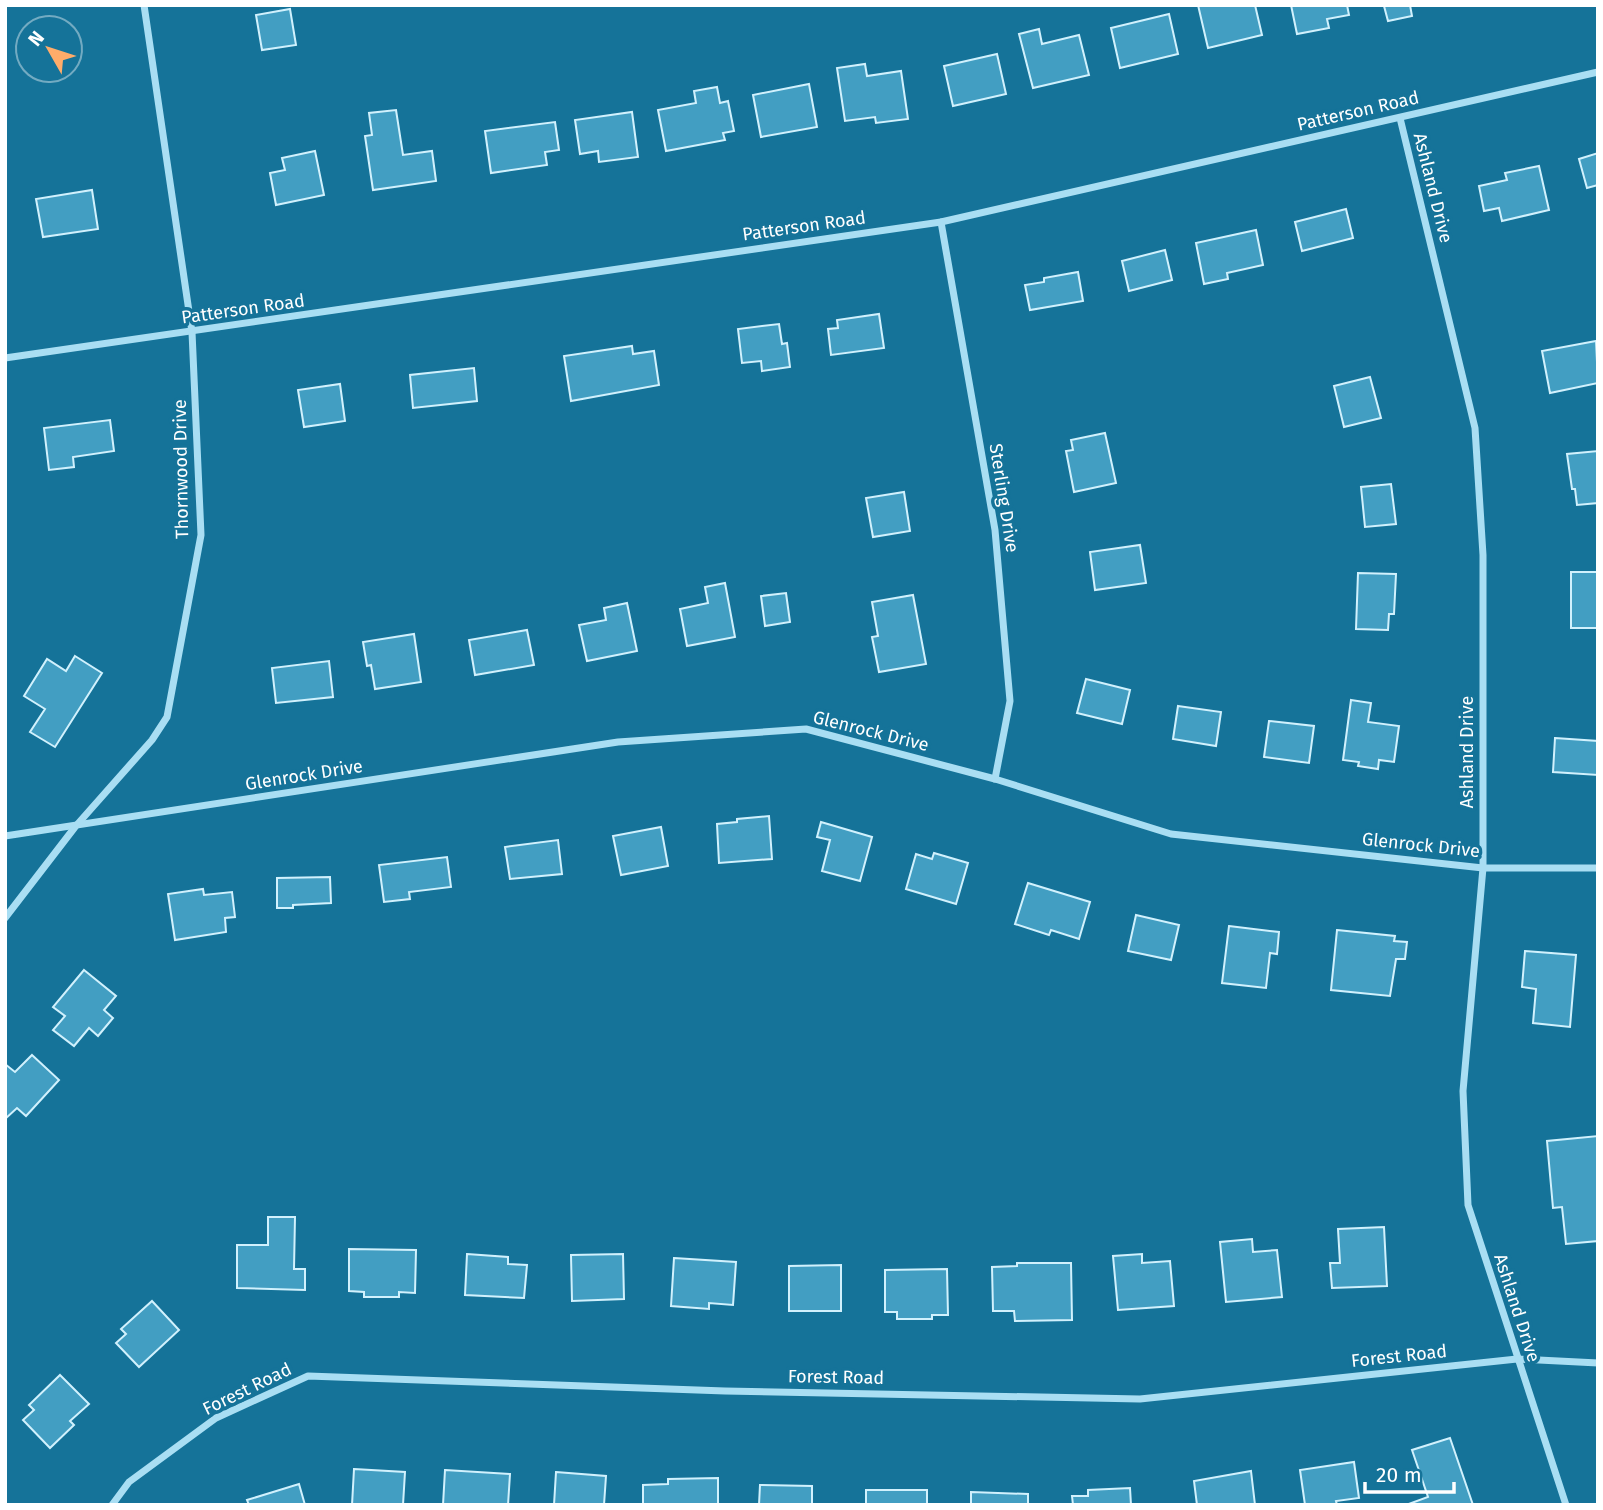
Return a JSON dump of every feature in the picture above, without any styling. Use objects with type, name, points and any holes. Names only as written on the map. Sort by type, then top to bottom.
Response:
[{"type":"street","name":"Thornwood Drive","points":[[5,918],[75,827],[152,740],[167,717],[201,536],[192,332],[144,5]]},
{"type":"street","name":"Patterson Road","points":[[5,358],[941,222],[1598,72]]},
{"type":"street","name":"Ashland Drive","points":[[1400,118],[1475,428],[1483,555],[1483,868],[1463,1091],[1468,1205],[1566,1505]]},
{"type":"street","name":"Sterling Drive","points":[[941,222],[995,530],[1010,701],[995,779]]},
{"type":"street","name":"Glenrock Drive","points":[[5,836],[618,742],[806,729],[995,779],[1171,834],[1483,868],[1598,868]]},
{"type":"street","name":"Forest Road","points":[[112,1505],[129,1482],[216,1418],[308,1376],[725,1391],[1140,1399],[1517,1360],[1598,1363]]},
{"type":"building","points":[[1198,5],[1255,5],[1262,35],[1208,48]]},
{"type":"building","points":[[1291,5],[1347,5],[1349,15],[1327,19],[1329,28],[1297,34]]},
{"type":"building","points":[[1382,5],[1410,5],[1412,16],[1388,21]]},
{"type":"building","points":[[290,9],[296,45],[262,50],[256,15]]},
{"type":"building","points":[[1169,14],[1178,54],[1120,68],[1111,28]]},
{"type":"building","points":[[1039,29],[1042,44],[1079,35],[1089,75],[1033,88],[1019,34]]},
{"type":"building","points":[[997,54],[1006,94],[953,106],[944,66]]},
{"type":"building","points":[[865,64],[867,76],[901,71],[908,119],[876,123],[875,117],[845,121],[837,68]]},
{"type":"building","points":[[809,84],[817,127],[761,137],[753,95]]},
{"type":"building","points":[[717,87],[720,103],[728,101],[734,131],[723,133],[725,140],[666,151],[658,110],[696,103],[694,91]]},
{"type":"building","points":[[396,110],[403,155],[432,151],[436,181],[373,190],[365,136],[372,135],[369,113]]},
{"type":"building","points":[[632,112],[638,157],[599,162],[598,151],[580,154],[575,120]]},
{"type":"building","points":[[555,122],[559,150],[545,152],[547,165],[491,173],[485,131]]},
{"type":"building","points":[[315,151],[324,195],[276,205],[270,173],[285,170],[282,158]]},
{"type":"building","points":[[1598,153],[1598,185],[1587,188],[1579,159]]},
{"type":"building","points":[[1539,166],[1549,210],[1502,221],[1499,208],[1484,211],[1479,186],[1507,180],[1505,173]]},
{"type":"building","points":[[92,190],[98,229],[43,237],[36,199]]},
{"type":"building","points":[[1346,209],[1353,238],[1302,251],[1295,222]]},
{"type":"building","points":[[1256,230],[1263,265],[1227,273],[1228,279],[1204,284],[1196,243]]},
{"type":"building","points":[[1165,250],[1172,280],[1129,291],[1122,261]]},
{"type":"building","points":[[1078,272],[1083,301],[1030,310],[1025,285],[1044,282],[1044,278]]},
{"type":"building","points":[[879,314],[884,348],[831,355],[828,329],[838,328],[837,320]]},
{"type":"building","points":[[779,324],[782,344],[787,343],[790,367],[762,371],[761,361],[742,363],[738,329]]},
{"type":"building","points":[[1596,341],[1598,383],[1550,393],[1542,351]]},
{"type":"building","points":[[632,346],[633,354],[654,351],[659,385],[571,401],[564,356]]},
{"type":"building","points":[[474,368],[477,401],[413,408],[410,375]]},
{"type":"building","points":[[1370,377],[1381,418],[1344,427],[1334,386]]},
{"type":"building","points":[[340,384],[345,421],[304,427],[298,390]]},
{"type":"building","points":[[110,420],[114,451],[73,457],[74,467],[49,470],[44,428]]},
{"type":"building","points":[[1105,433],[1116,483],[1074,492],[1066,451],[1073,450],[1071,440]]},
{"type":"building","points":[[1598,451],[1598,503],[1577,505],[1567,454]]},
{"type":"building","points":[[1391,484],[1396,524],[1365,527],[1361,487]]},
{"type":"building","points":[[904,492],[910,531],[873,537],[866,498]]},
{"type":"building","points":[[1140,545],[1146,583],[1095,590],[1090,552]]},
{"type":"building","points":[[1571,572],[1598,572],[1598,628],[1571,628]]},
{"type":"building","points":[[1358,573],[1396,574],[1394,614],[1389,614],[1388,630],[1356,629]]},
{"type":"building","points":[[725,583],[735,637],[687,646],[680,609],[708,603],[705,587]]},
{"type":"building","points":[[786,593],[790,622],[765,626],[761,596]]},
{"type":"building","points":[[913,595],[926,664],[879,672],[872,637],[878,636],[872,602]]},
{"type":"building","points":[[627,603],[637,651],[587,661],[579,625],[606,620],[604,608]]},
{"type":"building","points":[[527,630],[534,665],[475,675],[469,640]]},
{"type":"building","points":[[414,634],[421,682],[375,689],[363,642]]},
{"type":"building","points":[[75,656],[102,673],[55,747],[30,732],[45,709],[24,696],[47,659],[66,671]]},
{"type":"building","points":[[329,661],[333,697],[276,703],[272,668]]},
{"type":"building","points":[[1086,679],[1130,690],[1122,724],[1077,713]]},
{"type":"building","points":[[1351,700],[1371,703],[1368,722],[1399,726],[1394,762],[1379,760],[1378,769],[1343,760]]},
{"type":"building","points":[[1178,706],[1221,712],[1216,746],[1173,739]]},
{"type":"building","points":[[1269,721],[1314,726],[1309,763],[1264,757]]},
{"type":"building","points":[[1555,738],[1598,741],[1598,775],[1553,772]]},
{"type":"building","points":[[769,816],[772,859],[719,863],[717,824]]},
{"type":"building","points":[[821,822],[872,837],[860,881],[822,871],[830,840],[817,837]]},
{"type":"building","points":[[661,827],[668,866],[621,875],[613,836]]},
{"type":"building","points":[[558,840],[562,874],[510,879],[505,847]]},
{"type":"building","points":[[934,853],[968,863],[956,904],[906,889],[916,854],[932,859]]},
{"type":"building","points":[[447,857],[451,887],[409,892],[410,899],[384,902],[379,865]]},
{"type":"building","points":[[330,877],[331,903],[277,908],[277,878]]},
{"type":"building","points":[[1028,883],[1090,902],[1079,939],[1051,930],[1049,935],[1015,924]]},
{"type":"building","points":[[203,889],[204,895],[232,892],[235,917],[225,918],[226,932],[175,940],[168,894]]},
{"type":"building","points":[[1136,915],[1179,925],[1171,960],[1128,951]]},
{"type":"building","points":[[1229,926],[1279,932],[1277,954],[1270,953],[1266,988],[1222,983]]},
{"type":"building","points":[[1337,930],[1395,936],[1394,941],[1407,942],[1405,959],[1396,959],[1390,996],[1331,990]]},
{"type":"building","points":[[1525,951],[1576,955],[1570,1027],[1533,1023],[1536,989],[1522,987]]},
{"type":"building","points":[[84,970],[116,996],[104,1010],[113,1018],[98,1036],[89,1028],[74,1046],[53,1030],[65,1016],[53,1007]]},
{"type":"building","points":[[32,1055],[59,1080],[26,1116],[17,1108],[5,1119],[5,1064],[15,1072]]},
{"type":"building","points":[[1598,1136],[1598,1241],[1566,1244],[1562,1207],[1553,1208],[1547,1141]]},
{"type":"building","points":[[268,1217],[295,1217],[294,1269],[305,1269],[305,1290],[237,1288],[237,1245],[268,1245]]},
{"type":"building","points":[[1384,1227],[1387,1286],[1332,1288],[1330,1263],[1340,1263],[1338,1229]]},
{"type":"building","points":[[1252,1239],[1253,1252],[1277,1250],[1282,1297],[1226,1302],[1220,1242]]},
{"type":"building","points":[[349,1249],[416,1250],[415,1293],[399,1292],[399,1297],[364,1297],[364,1292],[349,1291]]},
{"type":"building","points":[[467,1254],[508,1257],[508,1264],[527,1265],[524,1298],[465,1295]]},
{"type":"building","points":[[623,1254],[624,1299],[572,1301],[571,1255]]},
{"type":"building","points":[[1142,1254],[1142,1263],[1170,1261],[1174,1306],[1118,1310],[1113,1256]]},
{"type":"building","points":[[674,1258],[736,1262],[733,1305],[709,1303],[709,1309],[671,1306]]},
{"type":"building","points":[[1017,1263],[1071,1263],[1072,1320],[1015,1321],[1014,1311],[993,1311],[992,1267],[1017,1266]]},
{"type":"building","points":[[841,1265],[841,1311],[789,1311],[789,1266]]},
{"type":"building","points":[[947,1269],[948,1315],[932,1315],[932,1319],[897,1319],[897,1312],[885,1312],[885,1270]]},
{"type":"building","points":[[152,1301],[179,1330],[139,1367],[116,1343],[126,1334],[121,1329]]},
{"type":"building","points":[[60,1375],[89,1404],[70,1421],[74,1425],[50,1448],[23,1420],[34,1410],[29,1405]]},
{"type":"building","points":[[1450,1438],[1473,1505],[1406,1505],[1428,1497],[1412,1450]]},
{"type":"building","points":[[1354,1462],[1359,1498],[1336,1501],[1337,1505],[1305,1505],[1300,1470]]},
{"type":"building","points":[[354,1469],[405,1472],[403,1505],[352,1505]]},
{"type":"building","points":[[445,1470],[510,1474],[508,1505],[443,1505]]},
{"type":"building","points":[[1251,1471],[1255,1505],[1197,1505],[1194,1481]]},
{"type":"building","points":[[556,1472],[606,1476],[604,1505],[554,1505]]},
{"type":"building","points":[[718,1478],[718,1505],[643,1505],[643,1485],[668,1484],[668,1479]]},
{"type":"building","points":[[299,1484],[305,1505],[249,1505],[247,1500]]},
{"type":"building","points":[[760,1485],[812,1486],[812,1505],[759,1505]]},
{"type":"building","points":[[1130,1488],[1131,1505],[1073,1505],[1072,1496],[1088,1496],[1088,1490]]},
{"type":"building","points":[[866,1490],[927,1490],[927,1505],[866,1505]]},
{"type":"building","points":[[971,1492],[1028,1494],[1028,1505],[971,1505]]}]
